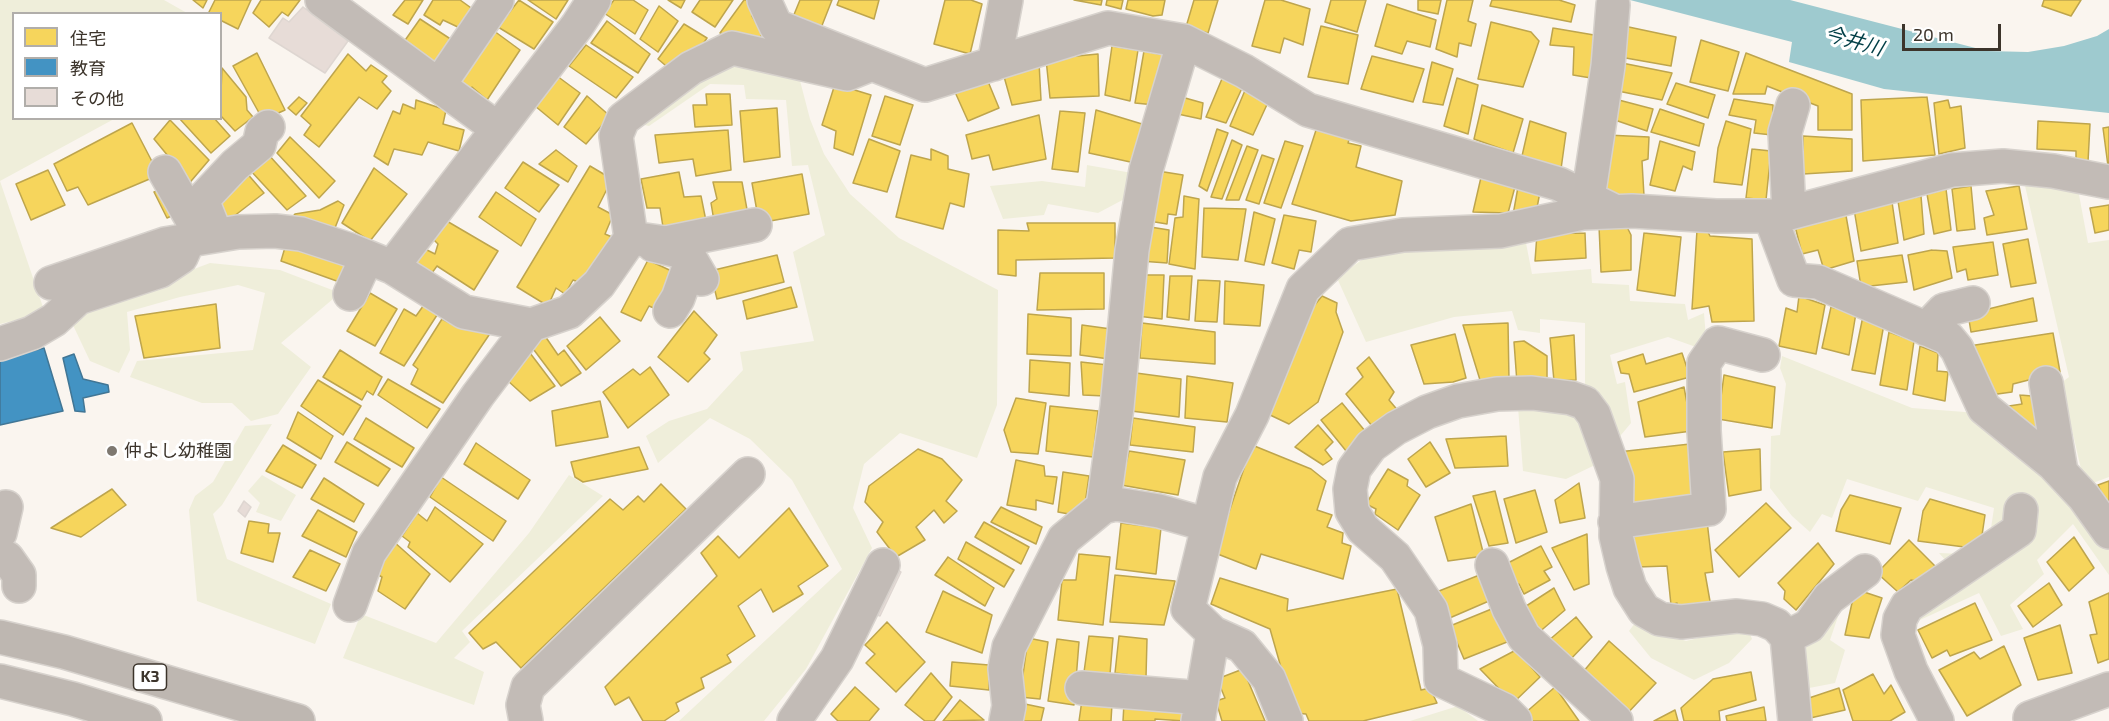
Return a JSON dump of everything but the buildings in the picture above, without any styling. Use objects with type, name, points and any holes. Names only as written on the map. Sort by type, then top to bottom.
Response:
[{"type":"highway","name":"K3","points":[[0,637],[64,652],[298,721]]},
{"type":"highway","name":"K3","points":[[0,681],[73,699],[144,721]]},
{"type":"street","points":[[322,0],[498,129]]},
{"type":"street","points":[[439,85],[497,0]]},
{"type":"street","points":[[350,294],[498,129],[577,26],[594,0]]},
{"type":"street","points":[[764,0],[776,26],[925,86],[1108,28],[1184,41],[1244,71],[1308,110],[1559,184],[1602,205],[1716,216],[1779,214],[1952,170],[2003,166],[2048,175],[2109,182]]},
{"type":"street","points":[[994,64],[1006,0]]},
{"type":"street","points":[[1602,205],[1613,5]]},
{"type":"street","points":[[1103,507],[1117,407],[1131,250],[1146,170],[1184,41]]},
{"type":"street","points":[[51,284],[165,244],[238,232],[275,231],[301,234],[379,262],[464,312],[531,326],[569,312],[599,284],[632,238],[616,136],[623,119],[691,68],[732,48],[847,74],[872,64]]},
{"type":"street","points":[[1793,105],[1785,132],[1779,214],[1794,280],[1818,282],[1948,338],[1957,349],[1984,408],[2074,480],[2109,532]]},
{"type":"street","points":[[0,345],[32,333],[54,320],[78,298],[160,271],[181,257],[202,237],[202,201],[235,165],[259,145],[262,132],[268,127]]},
{"type":"street","points":[[165,172],[202,237]]},
{"type":"street","points":[[1286,721],[1269,679],[1242,646],[1212,633],[1188,609],[1220,477],[1252,415],[1303,289],[1350,244],[1404,235],[1501,231],[1583,213],[1602,205]]},
{"type":"street","points":[[632,238],[666,243],[755,225]]},
{"type":"street","points":[[632,238],[687,253],[695,268],[688,270],[670,311]]},
{"type":"street","points":[[1926,329],[1944,310],[1973,303]]},
{"type":"street","points":[[350,605],[369,553],[478,395],[531,326]]},
{"type":"street","points":[[1615,522],[1708,509],[1704,430],[1704,363],[1718,343],[1763,355]]},
{"type":"street","points":[[2046,383],[2074,480]]},
{"type":"street","points":[[1515,721],[1504,710],[1441,681],[1440,645],[1431,610],[1395,557],[1363,529],[1352,511],[1350,489],[1354,469],[1371,446],[1396,428],[1427,412],[1458,401],[1497,394],[1532,393],[1571,398],[1585,403],[1594,415],[1617,479],[1615,522],[1623,566],[1630,588],[1644,610],[1660,619],[1681,622],[1737,616],[1762,619],[1776,625],[1787,637],[1795,721]]},
{"type":"street","points":[[526,721],[523,705],[528,687],[748,474]]},
{"type":"street","points":[[1006,721],[1009,706],[1005,669],[1009,647],[1064,540],[1103,507],[1116,504],[1148,509],[1208,525]]},
{"type":"street","points":[[1936,721],[1911,670],[1898,635],[1900,619],[1907,606],[2019,530],[2021,510]]},
{"type":"street","points":[[0,556],[7,558],[19,575],[19,586]]},
{"type":"street","points":[[794,721],[837,660],[883,566]]},
{"type":"street","points":[[1492,566],[1509,609],[1524,637],[1616,721]]},
{"type":"street","points":[[1787,637],[1809,626],[1829,598],[1865,571]]},
{"type":"street","points":[[1082,688],[1200,709],[1212,633]]},
{"type":"street","points":[[2031,721],[2030,718],[2109,689]]},
{"type":"green space","points":[[0,0],[164,0],[185,12],[12,12],[12,120],[112,120],[0,181]]},
{"type":"green space","points":[[729,60],[798,73],[810,119],[824,154],[850,194],[899,238],[998,290],[997,405],[977,458],[900,433],[864,464],[853,508],[872,548],[806,669],[764,721],[679,721],[842,569],[792,480],[750,439],[710,418],[658,463],[646,436],[669,421],[707,409],[743,370],[740,352],[814,341],[793,252],[825,235],[808,165],[792,166],[786,100],[746,99],[744,85],[710,84],[649,126],[635,123]]},
{"type":"green space","points":[[1087,165],[1132,173],[1130,196],[1098,213],[1048,204],[1044,215],[1003,219],[990,186],[1042,181],[1085,187]]},
{"type":"green space","points":[[2023,177],[2077,184],[2088,243],[2109,240],[2109,477],[2085,486],[2061,383],[2069,377]]},
{"type":"green space","points":[[0,181],[45,313],[0,324]]},
{"type":"green space","points":[[1526,243],[1532,274],[1591,269],[1592,283],[1629,285],[1630,301],[1685,304],[1688,320],[1704,313],[1707,351],[1668,337],[1610,355],[1617,384],[1625,382],[1631,423],[1616,441],[1606,404],[1585,384],[1585,323],[1540,319],[1540,333],[1518,330],[1512,311],[1454,317],[1366,342],[1337,278],[1367,256],[1428,247]]},
{"type":"green space","points":[[210,263],[280,270],[340,293],[281,343],[311,367],[278,414],[251,421],[232,403],[202,403],[130,377],[137,361],[253,350],[265,293],[238,285],[180,297],[127,312],[130,350],[119,373],[90,361],[72,323],[75,314]]},
{"type":"green space","points":[[1782,356],[1912,408],[1978,413],[2078,501],[2109,548],[2109,575],[2073,524],[2037,560],[2044,574],[2010,605],[2023,629],[2001,636],[1979,593],[1909,625],[1964,581],[1939,553],[1987,555],[1994,508],[1926,487],[1918,501],[1847,479],[1832,518],[1822,514],[1810,532],[1792,516],[1770,488],[1771,436],[1780,435],[1786,384],[1780,368]]},
{"type":"green space","points":[[1518,407],[1582,417],[1595,465],[1566,479],[1523,471]]},
{"type":"green space","points":[[272,424],[222,505],[213,514],[227,559],[331,604],[315,644],[197,601],[189,510],[195,496],[213,482],[245,426]]},
{"type":"green space","points":[[262,475],[296,495],[281,521],[256,512],[260,503],[248,491]]},
{"type":"green space","points":[[569,475],[603,496],[462,631],[470,642],[454,658],[484,672],[474,705],[343,658],[361,614],[436,643],[529,533]]},
{"type":"green space","points":[[1845,596],[1830,640],[1845,650],[1835,683],[1804,689],[1802,640]]},
{"type":"green space","points":[[1638,619],[1658,631],[1686,641],[1747,626],[1752,639],[1729,663],[1694,680],[1651,658],[1629,631]]},
{"type":"green space","points":[[1458,706],[1478,721],[1410,721]]},
{"type":"water","name":"今井川","points":[[1630,0],[1790,0],[1987,51],[2028,52],[2064,46],[2097,36],[2109,29],[2109,113],[1884,89],[1789,62],[1792,42]]},
{"type":"place","name":"仲よし幼稚園","points":[[112,451]]}]
